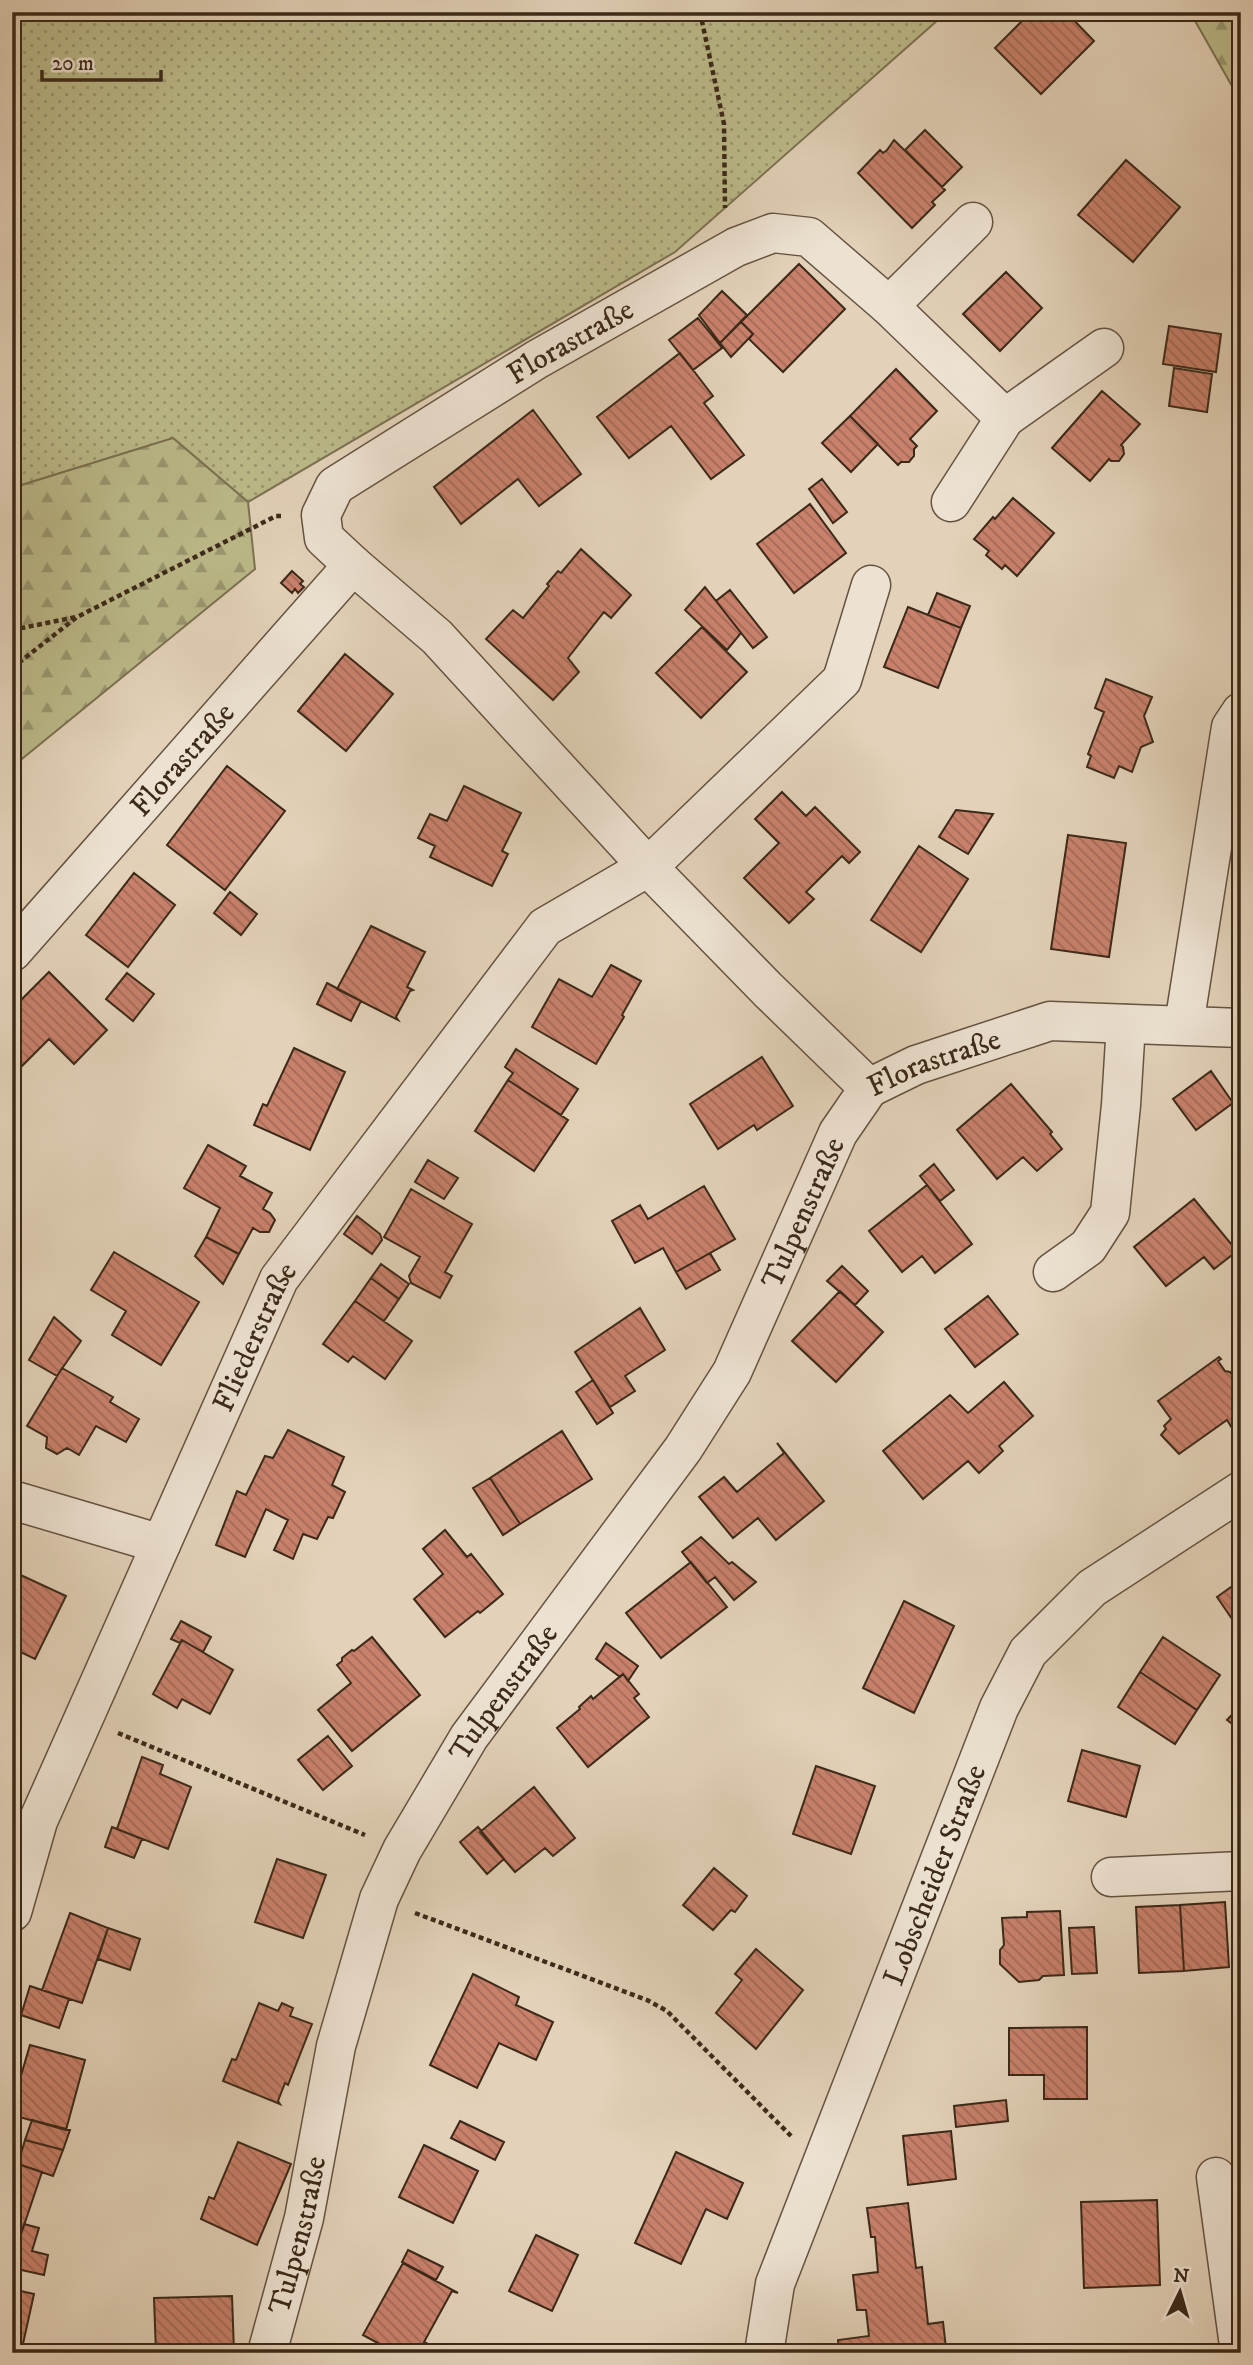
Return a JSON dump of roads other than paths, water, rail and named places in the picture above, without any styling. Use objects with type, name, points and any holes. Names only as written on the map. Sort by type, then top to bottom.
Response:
[{"type":"street","points":[[889,306],[973,222]]},
{"type":"street","name":"Florastraße","points":[[1005,418],[889,306],[809,237],[773,233],[736,247],[536,360],[335,486],[321,515],[324,538],[437,637],[648,867],[768,990],[869,1088],[916,1065],[1050,1021],[1241,1028]]},
{"type":"street","points":[[951,502],[1005,418],[1104,348]]},
{"type":"street","name":"Florastraße","points":[[12,952],[353,565]]},
{"type":"street","points":[[648,867],[842,680],[871,585]]},
{"type":"street","points":[[1184,1026],[1231,727],[1241,712]]},
{"type":"street","name":"Fliederstraße","points":[[12,1912],[38,1821],[279,1279],[545,927],[648,867]]},
{"type":"street","points":[[1053,1272],[1088,1247],[1110,1213],[1126,1024]]},
{"type":"street","name":"Tulpenstraße","points":[[267,2353],[304,2218],[336,2046],[379,1899],[402,1850],[469,1737],[683,1448],[732,1372],[838,1133],[869,1088]]},
{"type":"street","name":"Lobscheider Straße","points":[[764,2353],[775,2284],[999,1708],[1028,1652],[1093,1588],[1241,1491]]},
{"type":"street","points":[[12,1500],[161,1544]]},
{"type":"street","points":[[1111,1877],[1241,1871]]},
{"type":"street","points":[[1216,2177],[1240,2350]]}]
